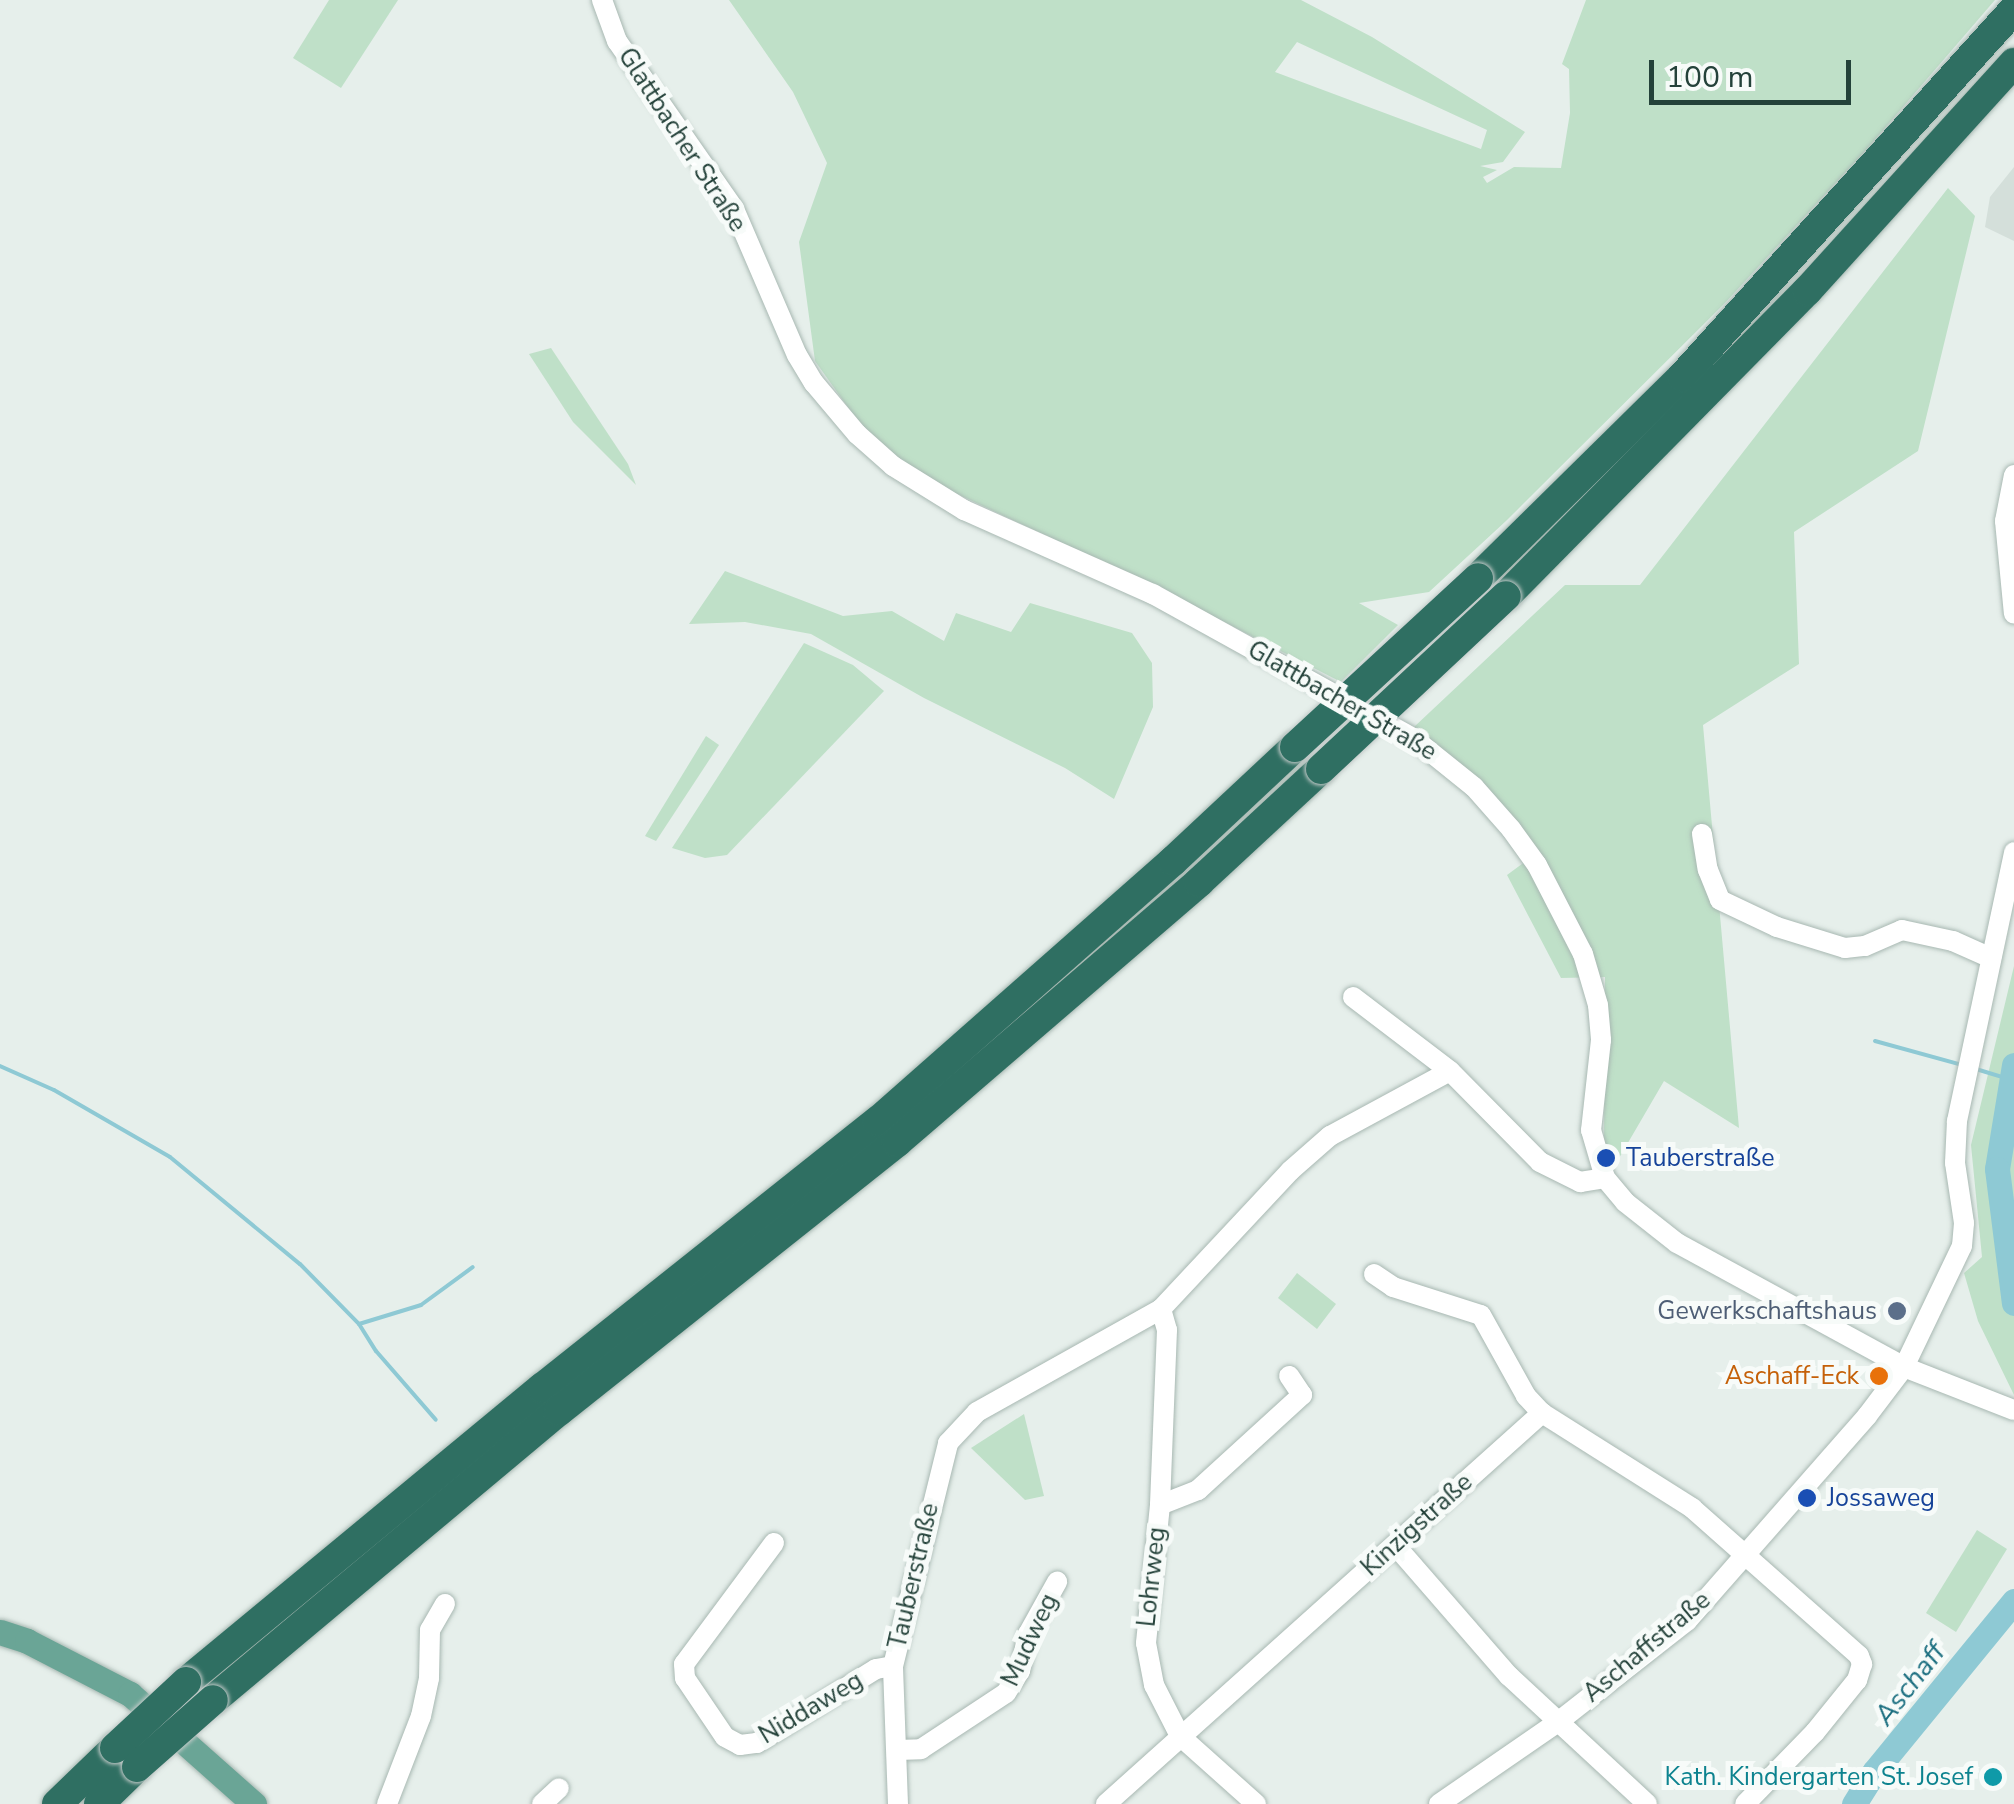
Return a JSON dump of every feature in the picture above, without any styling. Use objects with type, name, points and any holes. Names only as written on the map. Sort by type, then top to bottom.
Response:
[{"type":"highway","points":[[99,1804],[126,1758],[186,1682],[542,1388],[878,1121],[1173,862],[1478,578],[1682,377],[2014,10]]},
{"type":"highway","points":[[57,1804],[213,1700],[559,1411],[897,1142],[1198,882],[1506,596],[1807,291],[2014,63]]},
{"type":"main road","points":[[0,1632],[27,1640],[130,1694],[254,1804]]},
{"type":"street","name":"Glattbacher Straße","points":[[602,0],[618,41],[734,209],[814,383],[869,444],[906,475],[964,510],[1153,594],[1413,738],[1474,787],[1511,829],[1537,866],[1584,954],[1598,1006],[1601,1040],[1591,1130],[1605,1178],[1625,1202],[1677,1243],[1904,1367],[2014,1410]]},
{"type":"street","points":[[2014,475],[2005,521],[2014,614]]},
{"type":"street","points":[[1702,834],[1708,870],[1720,900],[1777,927],[1845,948],[1866,946],[1902,930],[1953,941],[1991,958]]},
{"type":"street","name":"Aschaffstraße","points":[[1439,1804],[1558,1722],[1687,1621],[1904,1367],[1962,1246],[1964,1223],[1955,1142],[2014,852]]},
{"type":"street","points":[[1353,997],[1450,1071],[1540,1162],[1580,1182],[1605,1178]]},
{"type":"street","name":"Tauberstraße","points":[[898,1804],[893,1666],[940,1461],[960,1426],[1161,1309],[1314,1149],[1450,1071]]},
{"type":"street","points":[[1374,1274],[1393,1287],[1481,1315],[1526,1396],[1542,1413],[1692,1508],[1846,1642],[1862,1664],[1857,1680],[1815,1732],[1745,1804]]},
{"type":"street","name":"Lohrweg","points":[[1161,1309],[1167,1330],[1160,1505],[1146,1644],[1154,1685],[1180,1736],[1256,1804]]},
{"type":"street","points":[[1160,1505],[1198,1490],[1302,1395],[1290,1376]]},
{"type":"street","name":"Kinzigstraße","points":[[1106,1804],[1542,1413]]},
{"type":"street","name":"Niddaweg","points":[[774,1543],[684,1664],[685,1678],[725,1737],[740,1744],[757,1743],[876,1669],[893,1666]]},
{"type":"street","points":[[1395,1546],[1509,1676],[1647,1804]]},
{"type":"street","name":"Mudweg","points":[[897,1750],[921,1749],[1006,1694],[1020,1671],[1028,1634],[1057,1582]]},
{"type":"street","points":[[387,1804],[421,1716],[429,1678],[430,1630],[446,1604]]},
{"type":"street","points":[[542,1804],[558,1788]]},
{"type":"shaded area","points":[[2014,167],[2014,241],[1985,227],[1990,197]]},
{"type":"green space","points":[[329,0],[398,0],[341,88],[293,58]]},
{"type":"green space","points":[[729,0],[1301,0],[1372,37],[1525,132],[1503,162],[1480,166],[1497,170],[1483,177],[1487,183],[1514,167],[1561,168],[1570,113],[1569,69],[1562,64],[1586,0],[1995,0],[1865,151],[1725,303],[1506,521],[1429,592],[1359,603],[1398,625],[1341,682],[1154,586],[906,470],[857,420],[815,361],[799,242],[827,163],[793,92]],"holes":[[[1297,42],[1487,130],[1481,149],[1275,72]]]},
{"type":"green space","points":[[1948,188],[1975,216],[1918,451],[1794,532],[1799,664],[1703,725],[1739,1128],[1664,1081],[1615,1165],[1604,1146],[1605,977],[1561,978],[1507,875],[1538,852],[1414,727],[1565,585],[1640,585]]},
{"type":"green space","points":[[551,348],[628,464],[636,485],[573,422],[529,354]]},
{"type":"green space","points":[[725,571],[843,616],[892,611],[944,641],[956,613],[1011,632],[1030,603],[1132,633],[1152,663],[1153,707],[1114,799],[1065,768],[924,698],[811,634],[745,622],[689,624]]},
{"type":"green space","points":[[804,643],[853,665],[884,691],[727,855],[705,858],[672,848]]},
{"type":"green space","points":[[706,736],[719,745],[656,841],[645,836]]},
{"type":"green space","points":[[2014,966],[2014,1395],[1978,1321],[1964,1273],[1982,1257],[1971,1145]]},
{"type":"green space","points":[[1297,1273],[1336,1304],[1317,1329],[1278,1298]]},
{"type":"green space","points":[[1024,1414],[1044,1496],[1025,1500],[971,1448]]},
{"type":"green space","points":[[1977,1530],[2007,1549],[1956,1632],[1926,1613]]},
{"type":"waterway","points":[[1875,1041],[1962,1065]]},
{"type":"waterway","name":"Aschaff","points":[[2014,1065],[1997,1169],[2014,1303]]},
{"type":"waterway","points":[[0,1066],[54,1090],[170,1157],[300,1264],[359,1324],[376,1351],[436,1420]]},
{"type":"waterway","points":[[1976,1069],[2012,1080]]},
{"type":"waterway","points":[[359,1324],[421,1305],[473,1267]]},
{"type":"waterway","name":"Aschaff","points":[[1854,1804],[1874,1772],[2014,1601]]},
{"type":"place","name":"Tauberstraße","points":[[1606,1158]]},
{"type":"place","name":"Gewerkschaftshaus","points":[[1897,1311]]},
{"type":"place","name":"Aschaff-Eck","points":[[1879,1376]]},
{"type":"place","name":"Jossaweg","points":[[1807,1498]]},
{"type":"place","name":"Kath. Kindergarten St. Josef","points":[[1993,1777]]}]
